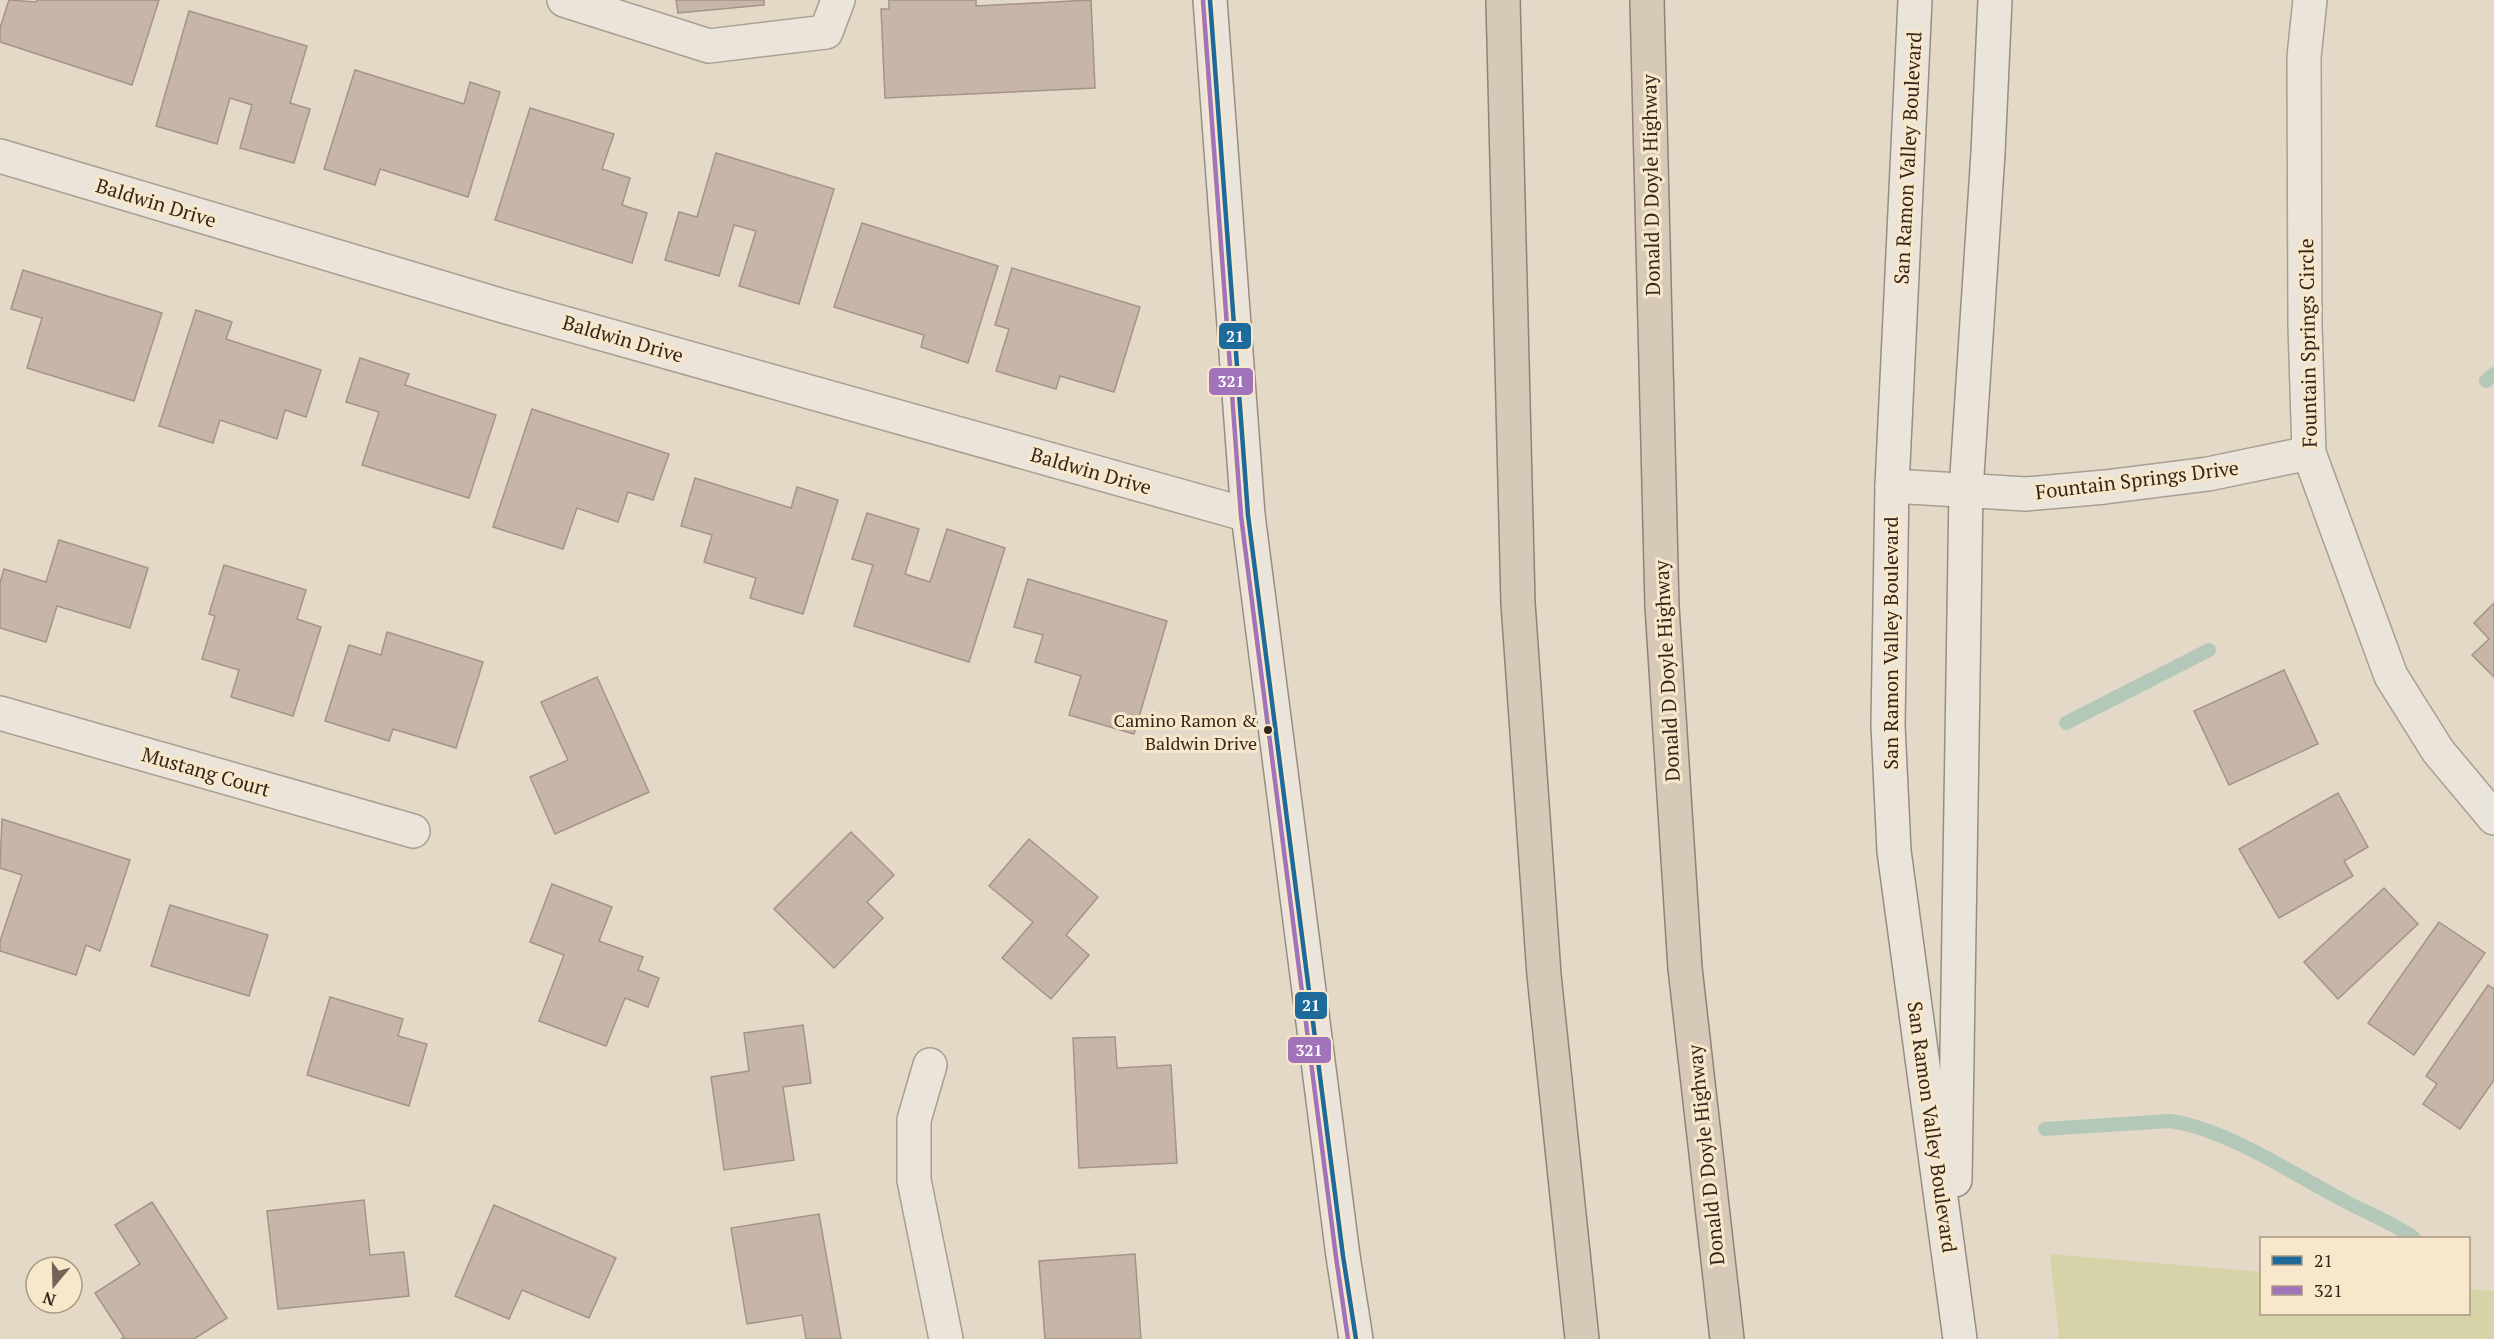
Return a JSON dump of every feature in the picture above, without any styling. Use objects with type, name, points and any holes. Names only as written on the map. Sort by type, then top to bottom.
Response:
[{"type":"highway","points":[[1503,0],[1518,603],[1544,975],[1582,1339]]},
{"type":"highway","name":"Donald D Doyle Highway","points":[[1647,0],[1662,606],[1685,968],[1728,1339]]},
{"type":"street","points":[[564,0],[709,46],[826,32],[838,0]]},
{"type":"street","points":[[1210,0],[1248,515],[1343,1256],[1356,1339]]},
{"type":"street","name":"San Ramon Valley Boulevard","points":[[1915,0],[1892,486],[1888,725],[1894,851],[1959,1339]]},
{"type":"street","name":"San Ramon Valley Boulevard","points":[[1953,1283],[1962,850],[1960,775],[1966,490],[1988,153],[1995,0]]},
{"type":"street","name":"Fountain Springs Circle","points":[[2310,0],[2304,57],[2305,314],[2309,453],[2391,676],[2438,751],[2494,818]]},
{"type":"street","name":"Baldwin Drive","points":[[0,156],[504,306],[1248,515]]},
{"type":"street","name":"Fountain Springs Drive","points":[[1892,486],[2026,494],[2208,474],[2309,453]]},
{"type":"street","name":"Mustang Court","points":[[0,713],[412,831]]},
{"type":"street","points":[[930,1065],[914,1120],[914,1180],[946,1339]]},
{"type":"shaded area","points":[[2050,1254],[2260,1272],[2260,1315],[2470,1315],[2470,1289],[2494,1291],[2494,1339],[2059,1339]]},
{"type":"building","points":[[9,0],[36,2],[37,0],[159,0],[132,85],[0,42],[0,28]]},
{"type":"building","points":[[676,0],[764,0],[764,5],[678,13]]},
{"type":"building","points":[[889,0],[976,0],[976,6],[1091,0],[1095,88],[885,98],[881,9],[889,9]]},
{"type":"building","points":[[189,11],[307,46],[290,103],[310,109],[294,163],[240,148],[252,105],[230,98],[217,144],[156,126]]},
{"type":"building","points":[[355,70],[464,104],[470,82],[500,92],[468,197],[380,169],[375,185],[324,169]]},
{"type":"building","points":[[530,108],[614,134],[602,169],[630,178],[622,205],[647,213],[632,263],[495,220]]},
{"type":"building","points":[[716,153],[834,189],[799,304],[739,286],[756,231],[734,225],[719,276],[665,260],[679,212],[697,217]]},
{"type":"building","points":[[862,223],[998,266],[968,363],[921,347],[924,335],[834,307]]},
{"type":"building","points":[[1012,268],[1140,307],[1114,392],[1060,376],[1056,389],[996,371],[1009,329],[995,325]]},
{"type":"building","points":[[23,270],[162,313],[134,401],[27,368],[42,318],[11,309]]},
{"type":"building","points":[[196,310],[232,322],[226,339],[321,370],[306,417],[285,410],[277,439],[220,420],[213,443],[159,426]]},
{"type":"building","points":[[360,358],[409,374],[405,385],[496,415],[469,498],[362,465],[379,412],[346,402]]},
{"type":"building","points":[[532,409],[669,454],[653,500],[628,492],[618,522],[577,508],[563,549],[493,527]]},
{"type":"building","points":[[695,478],[791,508],[797,487],[838,500],[803,614],[750,598],[756,578],[704,562],[712,535],[681,526]]},
{"type":"building","points":[[867,513],[919,529],[905,574],[930,582],[947,529],[1005,548],[969,662],[854,626],[873,565],[852,559]]},
{"type":"building","points":[[59,540],[148,568],[130,628],[57,606],[46,642],[0,628],[0,583],[4,569],[46,582]]},
{"type":"building","points":[[224,565],[306,590],[297,619],[321,627],[293,716],[231,697],[239,670],[202,659],[215,616],[209,614]]},
{"type":"building","points":[[1028,579],[1167,621],[1134,734],[1069,715],[1081,676],[1035,662],[1043,635],[1014,627]]},
{"type":"building","points":[[2494,603],[2494,677],[2472,655],[2489,639],[2474,623]]},
{"type":"building","points":[[387,632],[483,662],[456,748],[393,729],[389,741],[325,721],[349,645],[381,655]]},
{"type":"building","points":[[2284,670],[2318,744],[2229,785],[2194,711]]},
{"type":"building","points":[[597,677],[649,792],[555,834],[530,777],[568,760],[541,702]]},
{"type":"building","points":[[2338,793],[2368,847],[2344,861],[2353,876],[2279,918],[2239,849]]},
{"type":"building","points":[[2,819],[130,860],[100,951],[86,945],[76,975],[0,951],[0,941],[22,875],[0,868]]},
{"type":"building","points":[[851,832],[894,875],[867,902],[883,918],[834,968],[774,909]]},
{"type":"building","points":[[1029,839],[1098,897],[1066,935],[1089,955],[1051,999],[1002,958],[1033,922],[989,886]]},
{"type":"building","points":[[552,884],[612,907],[599,941],[643,957],[638,970],[659,978],[648,1007],[625,998],[606,1046],[539,1021],[564,955],[530,942]]},
{"type":"building","points":[[2384,888],[2418,924],[2338,999],[2304,962]]},
{"type":"building","points":[[170,905],[268,935],[249,996],[151,966]]},
{"type":"building","points":[[2439,922],[2485,953],[2414,1055],[2368,1023]]},
{"type":"building","points":[[2488,985],[2494,989],[2494,1080],[2460,1129],[2423,1104],[2437,1084],[2426,1076]]},
{"type":"building","points":[[330,997],[403,1019],[398,1036],[427,1044],[409,1106],[307,1075]]},
{"type":"building","points":[[803,1025],[811,1083],[783,1087],[794,1160],[724,1170],[711,1077],[749,1071],[744,1033]]},
{"type":"building","points":[[1115,1037],[1117,1068],[1171,1065],[1177,1163],[1079,1168],[1073,1038]]},
{"type":"building","points":[[364,1200],[370,1255],[404,1252],[409,1296],[278,1309],[267,1211]]},
{"type":"building","points":[[152,1202],[227,1318],[194,1339],[121,1339],[124,1337],[95,1293],[140,1264],[115,1225]]},
{"type":"building","points":[[494,1205],[616,1258],[589,1318],[522,1290],[509,1319],[455,1296]]},
{"type":"building","points":[[819,1214],[841,1339],[806,1339],[802,1315],[747,1324],[731,1228]]},
{"type":"building","points":[[1135,1254],[1141,1339],[1045,1339],[1039,1261]]},
{"type":"waterway","points":[[2486,381],[2494,374]]},
{"type":"waterway","points":[[2066,723],[2209,650]]},
{"type":"waterway","points":[[2045,1129],[2170,1121],[2191,1126],[2213,1133],[2257,1153],[2412,1237]]},
{"type":"transit line","name":"21","points":[[1210,0],[1248,515],[1343,1256],[1356,1339]]},
{"type":"transit line","name":"321","points":[[1203,1],[1241,516],[1348,1339]]},
{"type":"place","name":"Camino Ramon & Baldwin Drive","points":[[1268,730]]}]
